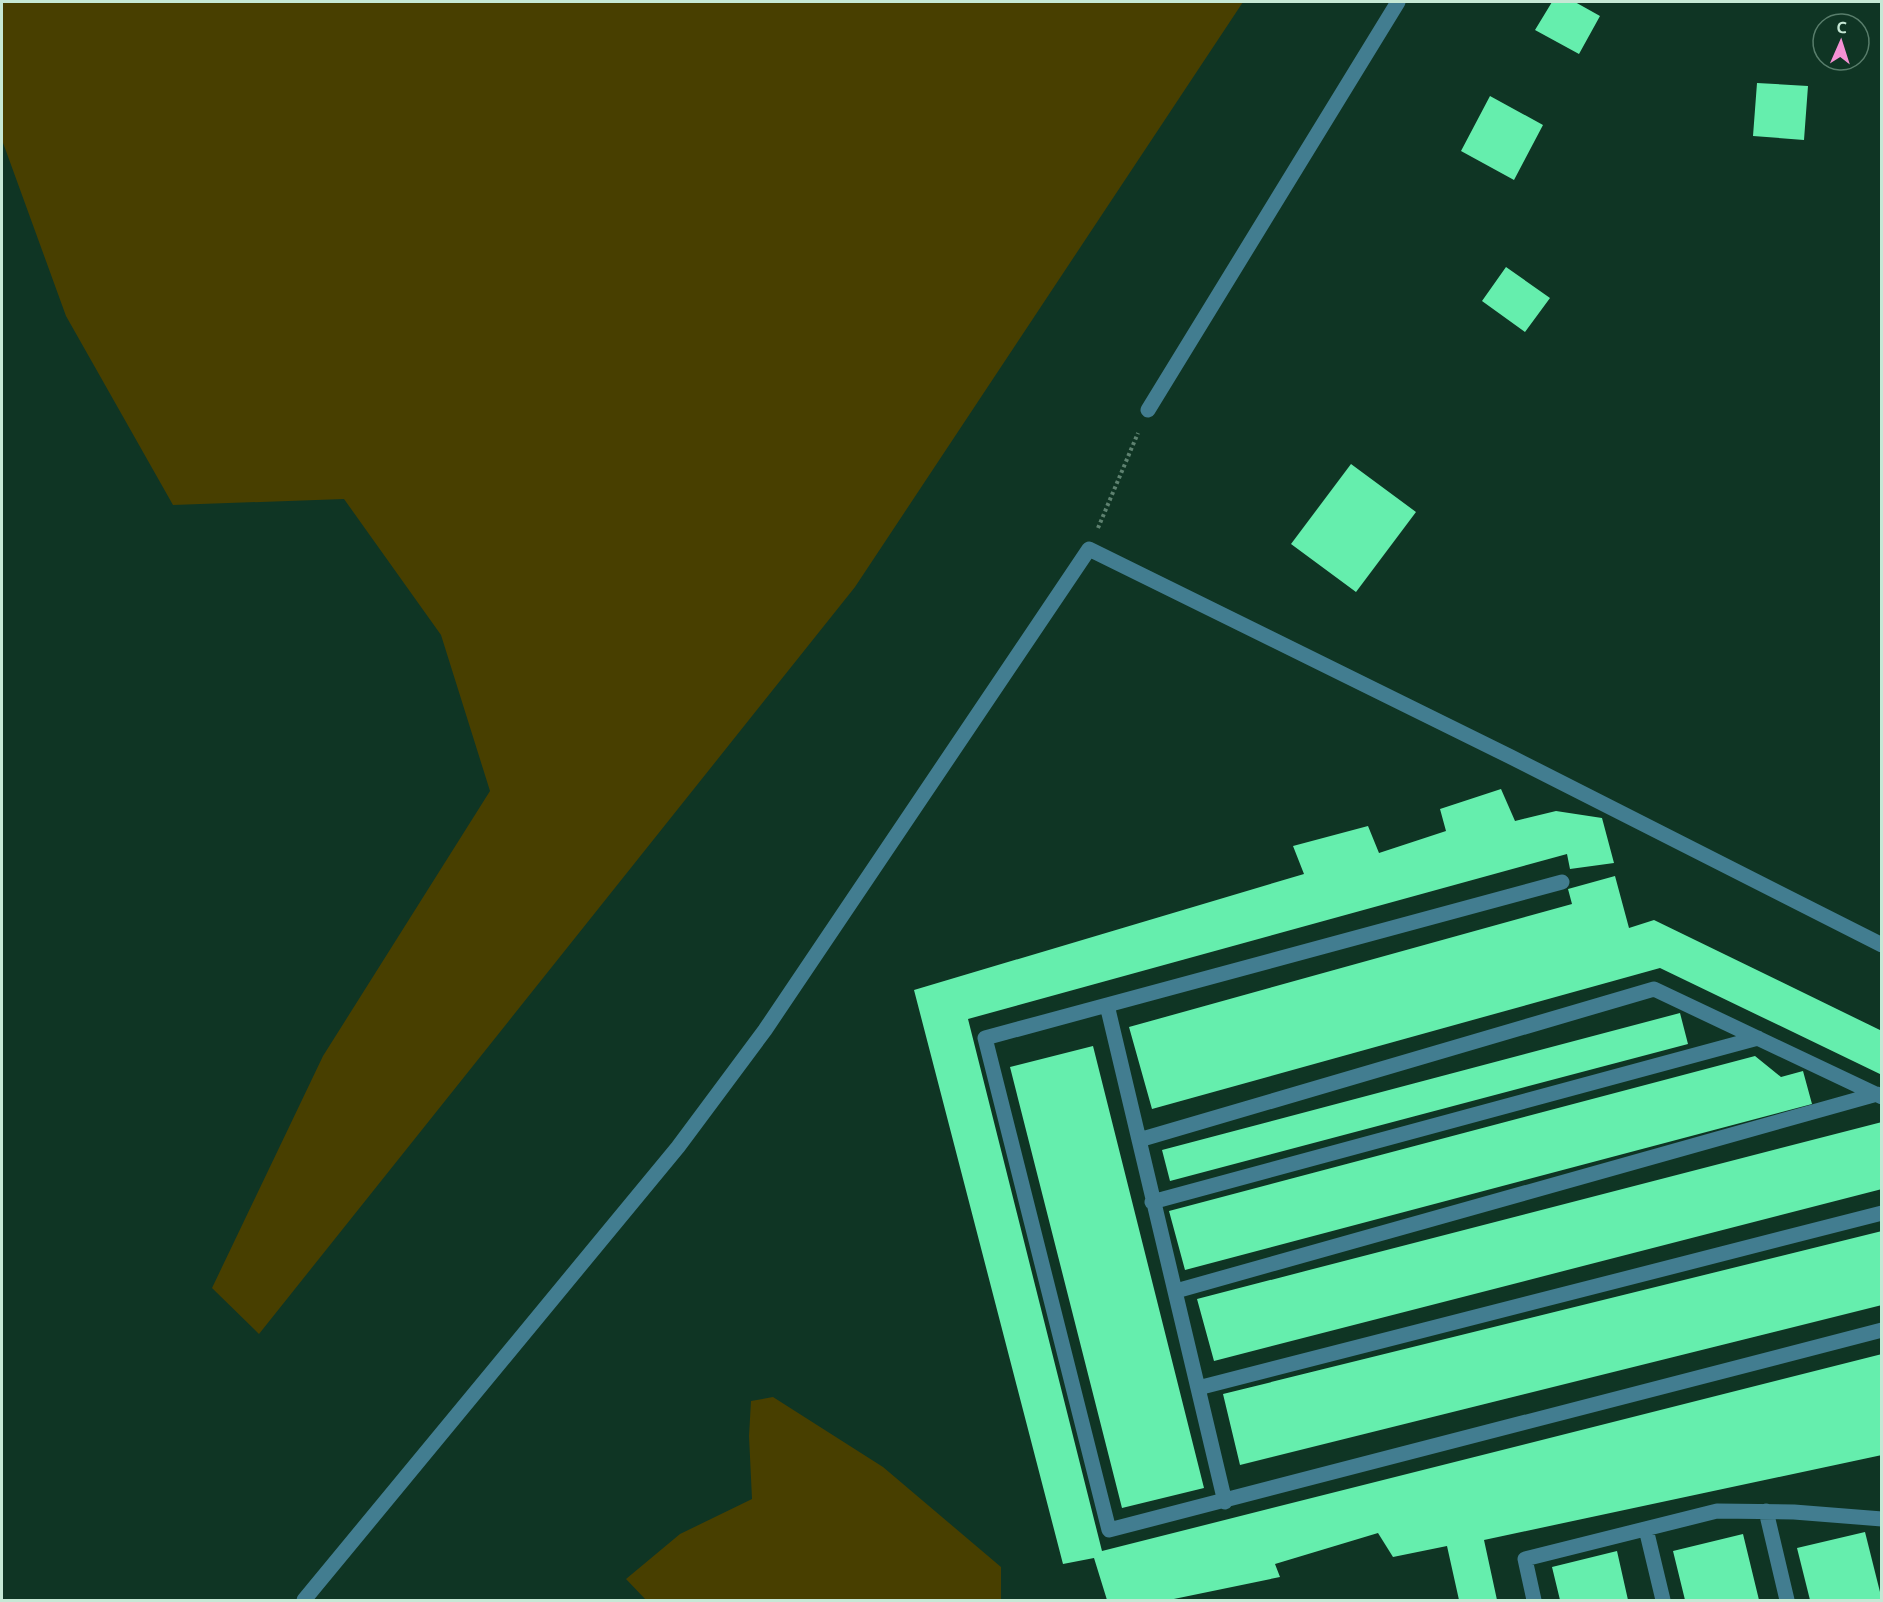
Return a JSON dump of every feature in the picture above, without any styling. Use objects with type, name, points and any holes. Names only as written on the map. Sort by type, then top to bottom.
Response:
[{"type":"street","points":[[1148,410],[1398,2]]},
{"type":"street","points":[[304,1600],[678,1147],[765,1030],[1089,549],[1522,762],[1881,945]]},
{"type":"street","points":[[1562,882],[985,1038],[1108,1530],[1225,1502],[1881,1330]]},
{"type":"street","points":[[1138,1140],[1654,989],[1879,1095]]},
{"type":"street","points":[[1107,1005],[1225,1502]]},
{"type":"street","points":[[1152,1202],[1758,1038]]},
{"type":"street","points":[[1176,1291],[1879,1095]]},
{"type":"street","points":[[1198,1388],[1881,1213]]},
{"type":"street","points":[[1534,1600],[1525,1559],[1717,1511],[1766,1511],[1881,1519]]},
{"type":"street","points":[[1766,1511],[1786,1600]]},
{"type":"street","points":[[1646,1529],[1663,1600]]},
{"type":"path","points":[[1089,549],[1148,410]]},
{"type":"shaded area","points":[[2,2],[1243,2],[855,587],[259,1334],[212,1288],[323,1056],[490,791],[441,635],[344,499],[173,505],[66,316],[2,140]]},
{"type":"shaded area","points":[[773,1397],[883,1467],[1001,1567],[1001,1600],[646,1600],[626,1579],[680,1534],[752,1499],[749,1436],[751,1401]]},
{"type":"building","points":[[1552,2],[1575,2],[1600,16],[1579,54],[1535,30]]},
{"type":"building","points":[[1757,83],[1808,86],[1804,140],[1753,136]]},
{"type":"building","points":[[1490,96],[1543,125],[1514,180],[1461,151]]},
{"type":"building","points":[[1506,267],[1550,298],[1525,332],[1482,301]]},
{"type":"building","points":[[1351,464],[1416,512],[1356,592],[1291,544]]},
{"type":"building","points":[[1501,789],[1515,821],[1556,811],[1602,818],[1614,863],[1570,869],[1567,854],[968,1019],[1102,1551],[1882,1354],[1882,1455],[1484,1540],[1497,1600],[1459,1600],[1447,1546],[1393,1557],[1378,1533],[1275,1564],[1280,1577],[1169,1600],[1107,1600],[1094,1558],[1063,1564],[914,990],[1304,874],[1293,846],[1368,826],[1379,853],[1446,831],[1440,809]]},
{"type":"building","points":[[1615,876],[1629,928],[1654,920],[1882,1031],[1882,1075],[1660,968],[1152,1109],[1129,1027],[1572,904],[1568,889]]},
{"type":"building","points":[[1680,1013],[1688,1044],[1170,1181],[1162,1150]]},
{"type":"building","points":[[1093,1046],[1204,1488],[1122,1508],[1010,1067]]},
{"type":"building","points":[[1755,1056],[1781,1077],[1803,1071],[1812,1104],[1185,1270],[1169,1211]]},
{"type":"building","points":[[1882,1122],[1882,1189],[1214,1361],[1197,1299]]},
{"type":"building","points":[[1882,1231],[1882,1305],[1240,1465],[1223,1394]]},
{"type":"building","points":[[1865,1532],[1882,1600],[1810,1600],[1797,1548]]},
{"type":"building","points":[[1743,1534],[1759,1600],[1685,1600],[1673,1551]]},
{"type":"building","points":[[1617,1551],[1628,1600],[1560,1600],[1552,1567]]}]
